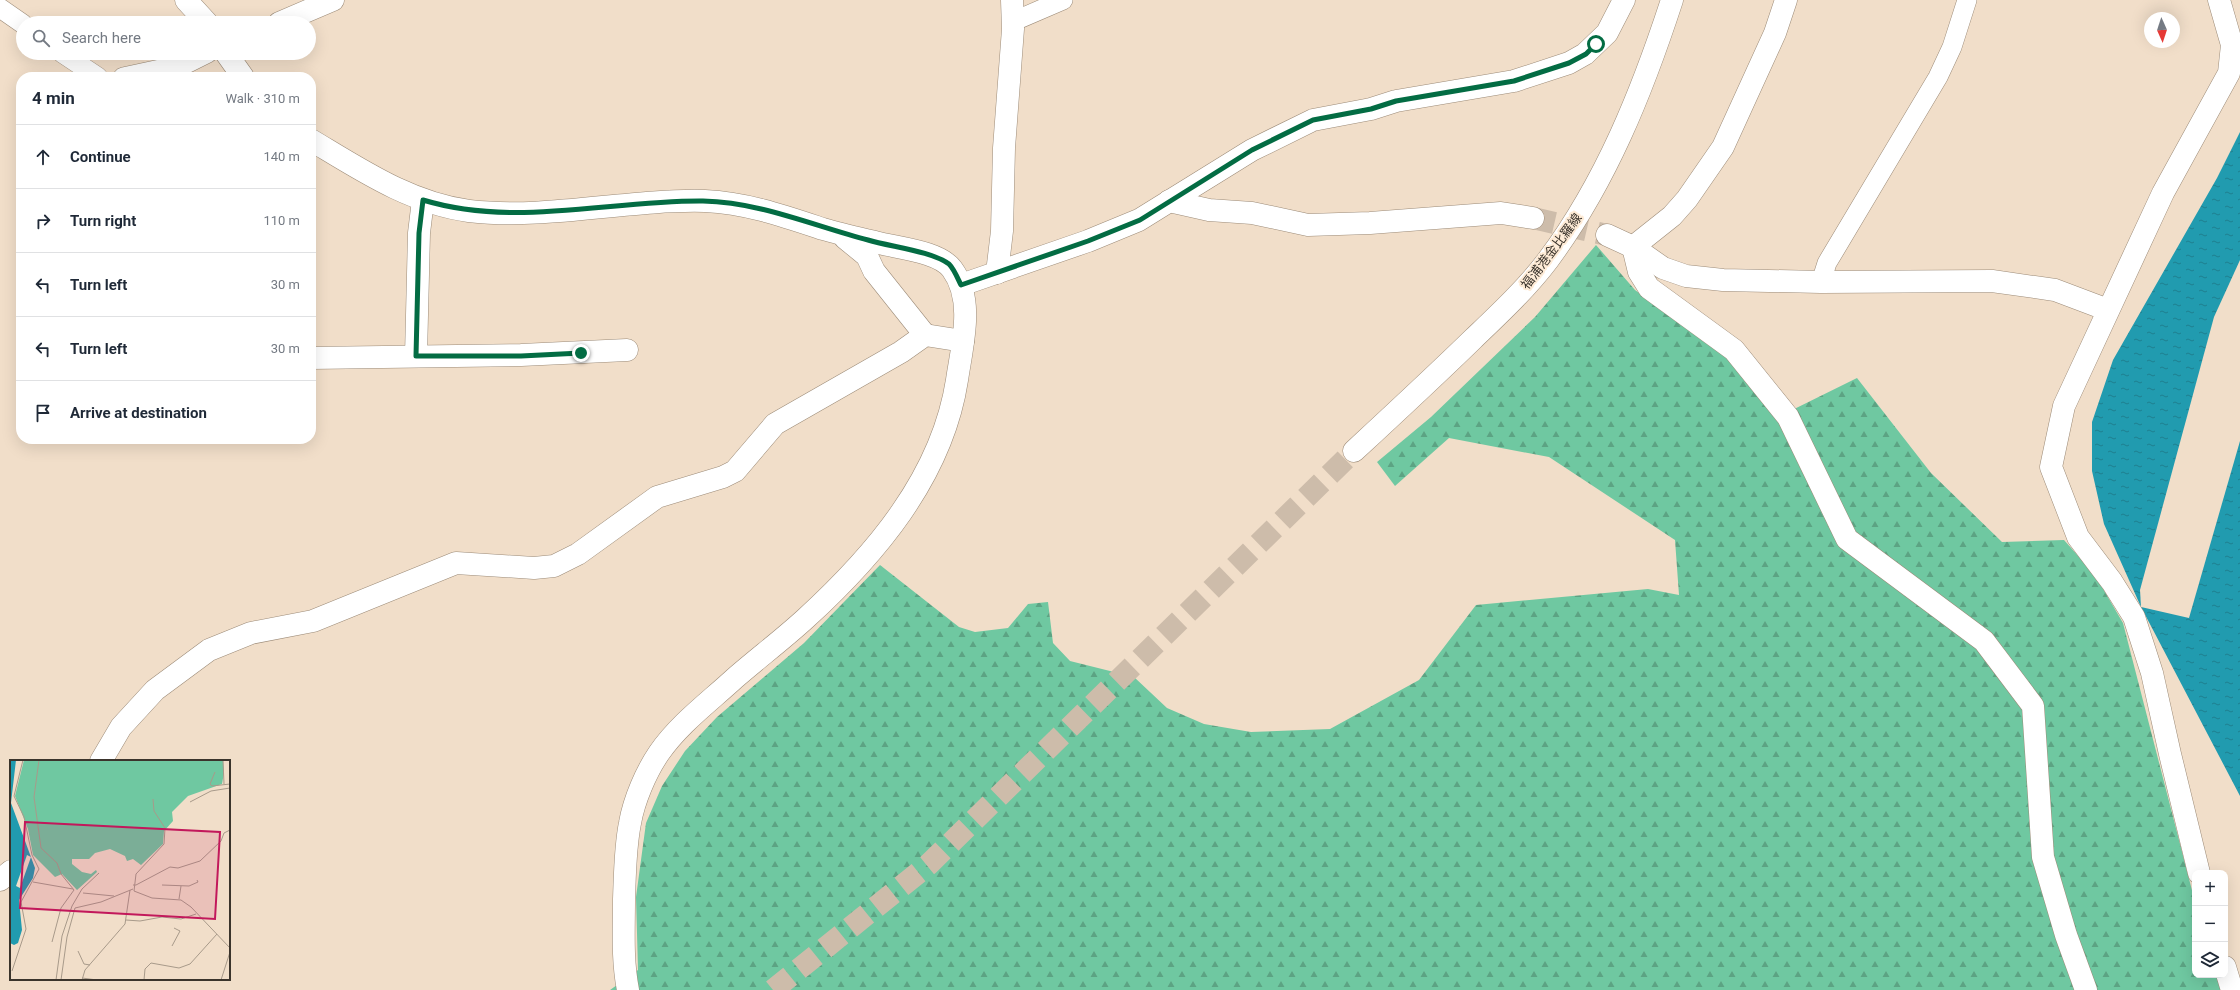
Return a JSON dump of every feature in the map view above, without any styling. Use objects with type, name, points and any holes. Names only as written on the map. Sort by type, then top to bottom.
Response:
[{"type":"street","points":[[186,0],[201,16]]},
{"type":"street","points":[[295,16],[333,0]]},
{"type":"street","points":[[997,273],[1002,231],[1004,148],[1012,0]]},
{"type":"street","points":[[961,285],[1088,241],[1140,220],[1252,150],[1313,120],[1371,109],[1396,101],[1514,81],[1569,63],[1586,54],[1607,33],[1624,0]]},
{"type":"street","name":"福浦港金比羅線","points":[[1354,451],[1426,385],[1512,301],[1547,261],[1582,211],[1602,176],[1652,61],[1672,0]]},
{"type":"street","points":[[1633,247],[1672,216],[1687,199],[1723,147],[1775,33],[1786,0]]},
{"type":"street","points":[[2198,870],[2152,673],[2134,617],[2112,582],[2078,537],[2051,468],[2064,406],[2163,193],[2229,73],[2232,45],[2219,0]]},
{"type":"street","points":[[231,60],[239,72]]},
{"type":"street","points":[[316,143],[408,196],[466,210],[497,213],[668,202],[704,201],[735,204],[775,212],[839,233],[934,255],[950,265],[961,285],[966,312],[954,399],[946,426],[930,468],[898,518],[872,550],[810,614],[691,718],[659,753],[647,777],[630,822],[625,873],[623,962],[628,990]]},
{"type":"street","points":[[416,356],[419,233],[423,200]]},
{"type":"street","points":[[1169,201],[1209,210],[1252,214],[1308,225],[1370,223],[1501,213],[1533,218]]},
{"type":"street","points":[[839,233],[867,256],[874,271],[925,335],[963,341]]},
{"type":"street","points":[[1607,235],[1633,247],[1663,268],[1686,276],[1723,280],[1822,282],[1992,281],[2055,290],[2108,310]]},
{"type":"street","points":[[1633,247],[1639,272],[1649,288],[1734,350],[1788,417],[1847,539],[1984,641],[2033,706],[2044,857],[2066,935],[2086,990]]},
{"type":"street","points":[[102,760],[121,727],[155,690],[209,650],[251,634],[313,621],[456,563],[534,568],[554,566],[578,554],[657,497],[722,477],[735,471],[775,424],[901,352],[925,335]]},
{"type":"street","points":[[316,358],[521,356],[627,350]]},
{"type":"street","points":[[0,880],[10,873]]},
{"type":"street","points":[[2228,977],[2232,990]]},
{"type":"lane","points":[[1012,22],[1063,0]]},
{"type":"lane","points":[[1822,282],[1827,263],[1938,77],[1952,47],[1967,0]]},
{"type":"lane","points":[[0,8],[16,19]]},
{"type":"lane","points":[[72,60],[90,72]]},
{"type":"lane","points":[[146,72],[188,63],[194,60]]},
{"type":"green space","points":[[1596,245],[1635,290],[1725,356],[1776,418],[1857,378],[1931,473],[2002,542],[2064,540],[2095,575],[2123,623],[2192,890],[2192,978],[2218,978],[2222,990],[610,990],[638,970],[636,897],[646,823],[662,786],[685,751],[717,717],[804,643],[880,565],[959,627],[975,632],[1008,628],[1028,604],[1048,602],[1053,643],[1070,661],[1134,677],[1167,708],[1204,724],[1251,732],[1330,729],[1419,680],[1476,605],[1648,589],[1679,595],[1675,540],[1549,457],[1449,438],[1395,486],[1377,462],[1431,417],[1535,317]]},
{"type":"water","points":[[2240,132],[2240,796],[2141,607],[2104,524],[2092,471],[2092,422],[2113,360],[2217,178]]},
{"type":"pier","points":[[2240,260],[2240,441],[2189,618],[2141,607],[2140,590],[2214,317]]},
{"type":"tunnel","points":[[1533,218],[1607,235]]},
{"type":"tunnel","points":[[773,990],[928,865],[1354,451]]},
{"type":"route","points":[[581,353],[521,356],[416,356],[419,233],[423,200],[441,206],[497,213],[533,212],[668,202],[704,201],[735,204],[775,212],[824,229],[851,236],[902,249],[934,255],[950,265],[961,285],[1088,241],[1140,220],[1252,150],[1313,120],[1371,109],[1396,101],[1514,81],[1569,63],[1586,54],[1596,44]]}]
